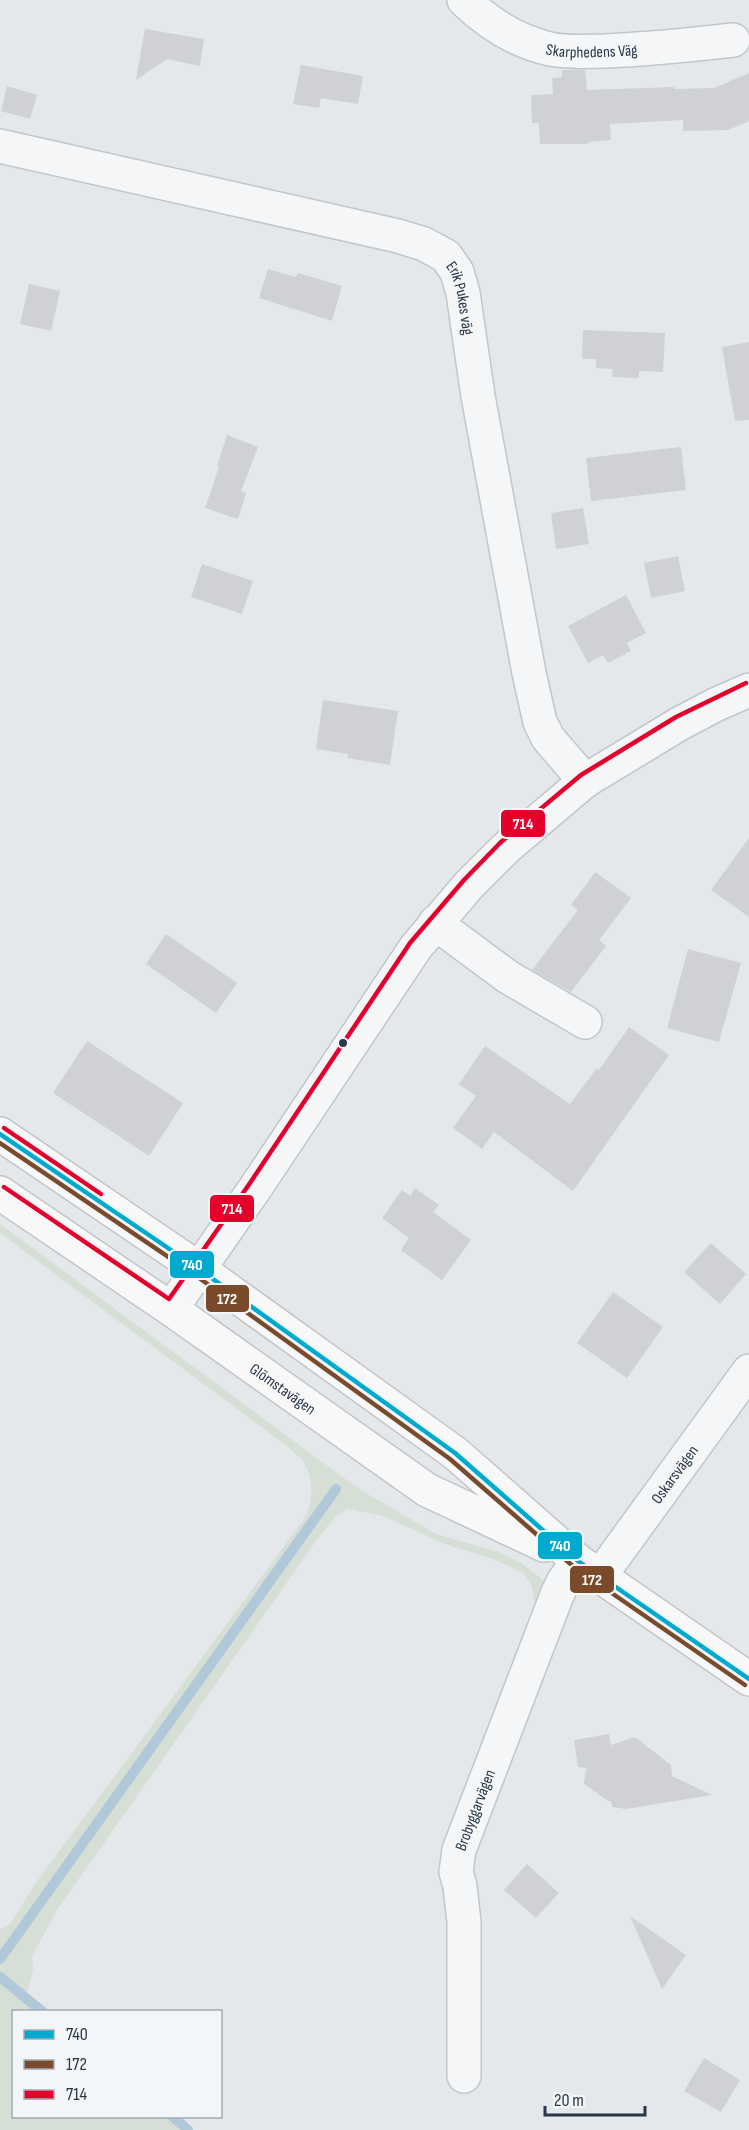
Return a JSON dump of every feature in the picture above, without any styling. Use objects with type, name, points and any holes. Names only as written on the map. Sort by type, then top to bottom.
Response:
[{"type":"main road","name":"Glömstavägen","points":[[0,1134],[199,1269],[455,1453],[589,1569],[749,1679]]},
{"type":"main road","name":"Glömstavägen","points":[[0,1193],[171,1309],[428,1490],[589,1569]]},
{"type":"street","name":"Skarphedens Väg","points":[[464,0],[479,15],[503,30],[532,44],[567,52],[647,49],[733,40]]},
{"type":"street","name":"Erik Pukes väg","points":[[0,146],[398,236],[424,244],[446,256],[457,272],[463,293],[478,396],[540,722],[548,738],[585,781]]},
{"type":"street","points":[[171,1309],[256,1188],[416,947],[469,885],[506,848],[585,781],[679,724],[749,690]]},
{"type":"street","points":[[435,923],[508,977],[585,1022]]},
{"type":"street","name":"Oskarsvägen","points":[[589,1569],[749,1371]]},
{"type":"street","name":"Brobyggarvägen","points":[[464,2076],[464,1922],[456,1872],[459,1850],[563,1582],[589,1569]]},
{"type":"shaded area","points":[[0,1224],[359,1489],[436,1534],[502,1553],[520,1562],[546,1582],[534,1602],[532,1587],[524,1573],[493,1559],[447,1545],[383,1516],[348,1509],[336,1516],[321,1534],[57,1910],[32,1956],[33,1969],[26,1998],[42,2010],[12,2010],[12,2118],[173,2118],[188,2130],[0,2130],[0,1929],[10,1924],[35,1884],[302,1522],[311,1499],[311,1483],[302,1460],[288,1447],[0,1233]]},
{"type":"building","points":[[145,29],[204,39],[200,66],[167,59],[136,80]]},
{"type":"building","points":[[301,65],[363,76],[358,104],[321,98],[319,108],[293,104]]},
{"type":"building","points":[[562,70],[585,70],[587,90],[714,88],[749,73],[749,121],[728,130],[683,131],[683,120],[610,124],[611,140],[588,142],[588,144],[540,144],[539,123],[532,123],[531,95],[553,94],[552,78],[562,77]]},
{"type":"building","points":[[7,86],[37,95],[30,119],[1,111]]},
{"type":"building","points":[[268,269],[296,277],[298,273],[342,286],[332,321],[259,298]]},
{"type":"building","points":[[29,284],[60,291],[51,331],[20,324]]},
{"type":"building","points":[[583,330],[665,333],[663,372],[639,371],[639,378],[612,377],[613,369],[596,368],[596,359],[582,359]]},
{"type":"building","points":[[749,342],[749,420],[735,421],[722,347]]},
{"type":"building","points":[[227,435],[258,447],[241,491],[246,493],[238,519],[205,508]]},
{"type":"building","points":[[681,447],[686,490],[591,501],[586,458]]},
{"type":"building","points":[[583,508],[589,544],[556,549],[551,513]]},
{"type":"building","points":[[678,556],[685,591],[651,598],[644,563]]},
{"type":"building","points":[[202,564],[253,581],[242,614],[191,597]]},
{"type":"building","points":[[626,595],[646,633],[627,643],[631,651],[608,663],[603,655],[588,663],[568,626]]},
{"type":"building","points":[[323,700],[398,711],[390,765],[347,758],[348,754],[316,749]]},
{"type":"building","points":[[749,838],[749,917],[711,890]]},
{"type":"building","points":[[595,872],[631,898],[599,940],[606,946],[571,992],[532,970],[578,910],[571,905]]},
{"type":"building","points":[[166,934],[237,983],[216,1013],[146,964]]},
{"type":"building","points":[[688,949],[741,963],[719,1042],[667,1028]]},
{"type":"building","points":[[629,1027],[669,1055],[573,1191],[494,1132],[482,1149],[453,1128],[476,1096],[459,1084],[485,1046],[570,1104],[597,1068],[599,1070]]},
{"type":"building","points":[[87,1041],[183,1103],[149,1156],[53,1093]]},
{"type":"building","points":[[415,1188],[439,1205],[433,1212],[471,1240],[442,1280],[401,1250],[409,1238],[382,1218],[402,1190],[410,1196]]},
{"type":"building","points":[[711,1243],[746,1274],[720,1304],[684,1272]]},
{"type":"building","points":[[613,1292],[663,1327],[627,1378],[577,1343]]},
{"type":"building","points":[[609,1734],[611,1745],[635,1737],[671,1765],[672,1776],[712,1795],[626,1809],[612,1807],[611,1801],[584,1784],[586,1768],[578,1767],[574,1740]]},
{"type":"building","points":[[527,1864],[559,1893],[536,1918],[504,1890]]},
{"type":"building","points":[[630,1916],[686,1955],[662,1989]]},
{"type":"building","points":[[704,2058],[740,2080],[721,2112],[684,2091]]},
{"type":"waterway","points":[[0,1959],[336,1489]]},
{"type":"waterway","points":[[0,1977],[41,2010]]},
{"type":"waterway","points":[[174,2118],[188,2130]]},
{"type":"transit line","name":"714","points":[[4,1187],[169,1299],[250,1183],[410,943],[464,880],[501,842],[581,775],[676,717],[746,683]]},
{"type":"transit line","name":"714","points":[[4,1128],[101,1194]]},
{"type":"transit line","name":"740","points":[[0,1134],[199,1269],[455,1453],[578,1561],[749,1679]]},
{"type":"transit line","name":"172","points":[[0,1143],[195,1275],[450,1459],[574,1567],[745,1685]]}]
